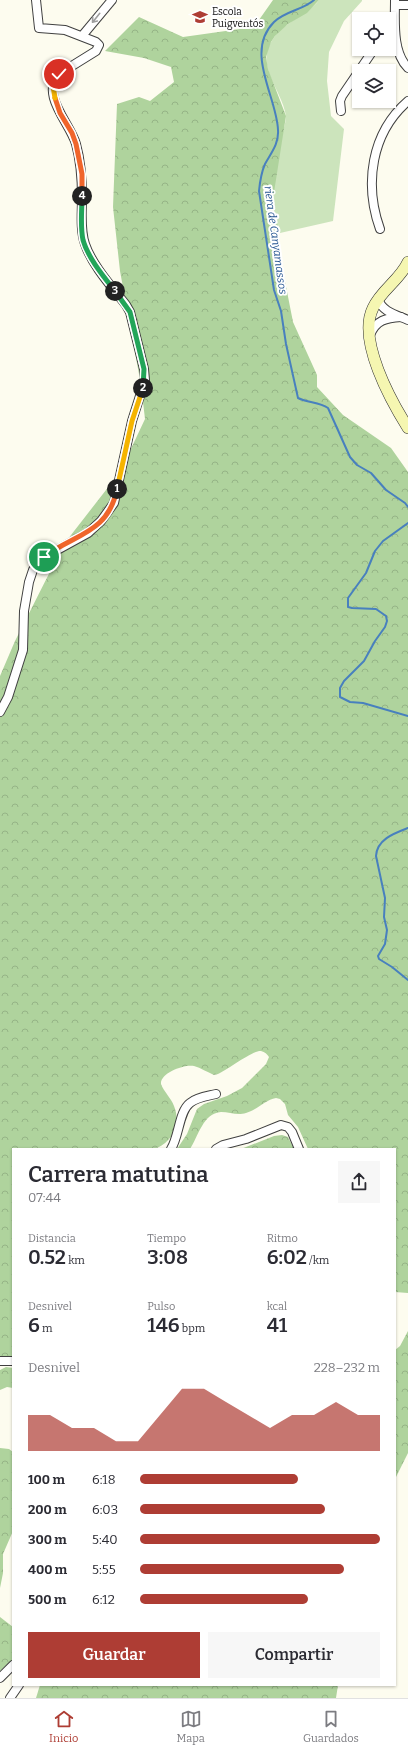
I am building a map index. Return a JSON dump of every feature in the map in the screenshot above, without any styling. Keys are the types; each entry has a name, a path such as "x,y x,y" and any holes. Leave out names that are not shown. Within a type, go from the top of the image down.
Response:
{"street":[{"path":"0,712 8,697 23,650 24,611 29,582 33,570 38,563 48,555 88,533 101,521 110,509 116,496 132,421 145,380 144,369 130,312 90,256 84,242 82,218 82,174 79,159 72,133 60,113 54,96 53,86 59,74 96,51 98,48 96,42 65,30 39,28 36,0"},
{"path":"82,36 112,0"},
{"path":"394,12 395,2 408,5"},
{"path":"396,47 401,60 408,68"},
{"path":"341,111 340,101 342,96 369,56"},
{"path":"380,229 372,203 372,167 375,153 383,130 392,117 408,100"},
{"path":"408,262 398,278 378,299 369,317 369,337 385,385 398,413 408,428"},
{"path":"378,299 383,308 404,319"},
{"path":"369,337 373,328 379,322 388,318 404,319"},
{"path":"172,1148 176,1140 183,1114 188,1104 196,1099 216,1094"},
{"path":"218,1148 283,1125 292,1132 299,1148"},
{"path":"0,1362 12,1361"},
{"path":"0,1678 12,1666"},
{"path":"10,1698 18,1686"}],"green space":[{"path":"273,0 319,0 307,13 288,24 275,36 271,42 266,57 268,69 286,116 272,205 278,225 281,261 293,322 317,375 317,387 343,415 391,448 408,472 408,1293 396,1292 396,1148 308,1148 298,1127 288,1115 285,1104 280,1099 276,1098 243,1114 221,1112 215,1113 205,1121 191,1148 178,1148 187,1134 197,1109 204,1104 227,1096 242,1088 266,1064 269,1057 266,1053 261,1051 246,1057 218,1074 214,1075 194,1066 184,1066 173,1070 164,1076 161,1084 173,1103 177,1119 171,1136 163,1145 157,1148 12,1148 12,1357 0,1359 0,676 15,641 64,544 120,472 145,419 141,385 120,271 113,207 117,104 139,97 150,101 174,82 171,67 144,58 105,51 139,17 183,37 254,27"},
{"path":"319,0 362,0 344,21 329,52 327,81 331,116 344,129 333,221 280,233 272,197 286,116 284,106 271,78 266,59 268,49 278,33 314,6"},
{"path":"282,1135 288,1137 294,1148 244,1148 274,1136"},
{"path":"408,1331 408,1453 396,1477 396,1349 400,1346"},
{"path":"6,1367 12,1368 12,1388 7,1387 0,1390 0,1370"},
{"path":"0,1448 9,1449 12,1451 12,1533 3,1554 3,1573 0,1588"},
{"path":"0,1617 12,1626 12,1661 0,1671"},
{"path":"40,1686 338,1686 336,1698 36,1698"}],"waterway":[{"name":"riera de Canyamassos","path":"314,0 305,6 278,18 266,34 262,47 264,75 276,117 278,130 276,144 265,164 260,180 259,191 274,290 281,311 286,344 298,398 328,408 350,457 357,465 371,473 386,490 405,503 408,507"},
{"name":"riera de Canyamassos","path":"408,523 383,541 375,551 366,573 348,598 348,607 376,609 386,616 387,621 385,627 364,661 344,681 340,688 340,697 350,702 363,703 408,716"},
{"name":"riera de Canyamassos","path":"408,828 383,841 377,850 376,856 385,898 384,917 387,930 385,944 378,956 379,959 408,980"}],"place":[{"name":"Escola Puigventós","path":"200,17"}],"route":[{"path":"44,557 88,533 101,521 114,503 132,421 145,380 144,369 130,312 90,256 84,242 82,234 82,174 76,144 71,130 60,113 53,91 55,79 59,74"}]}
